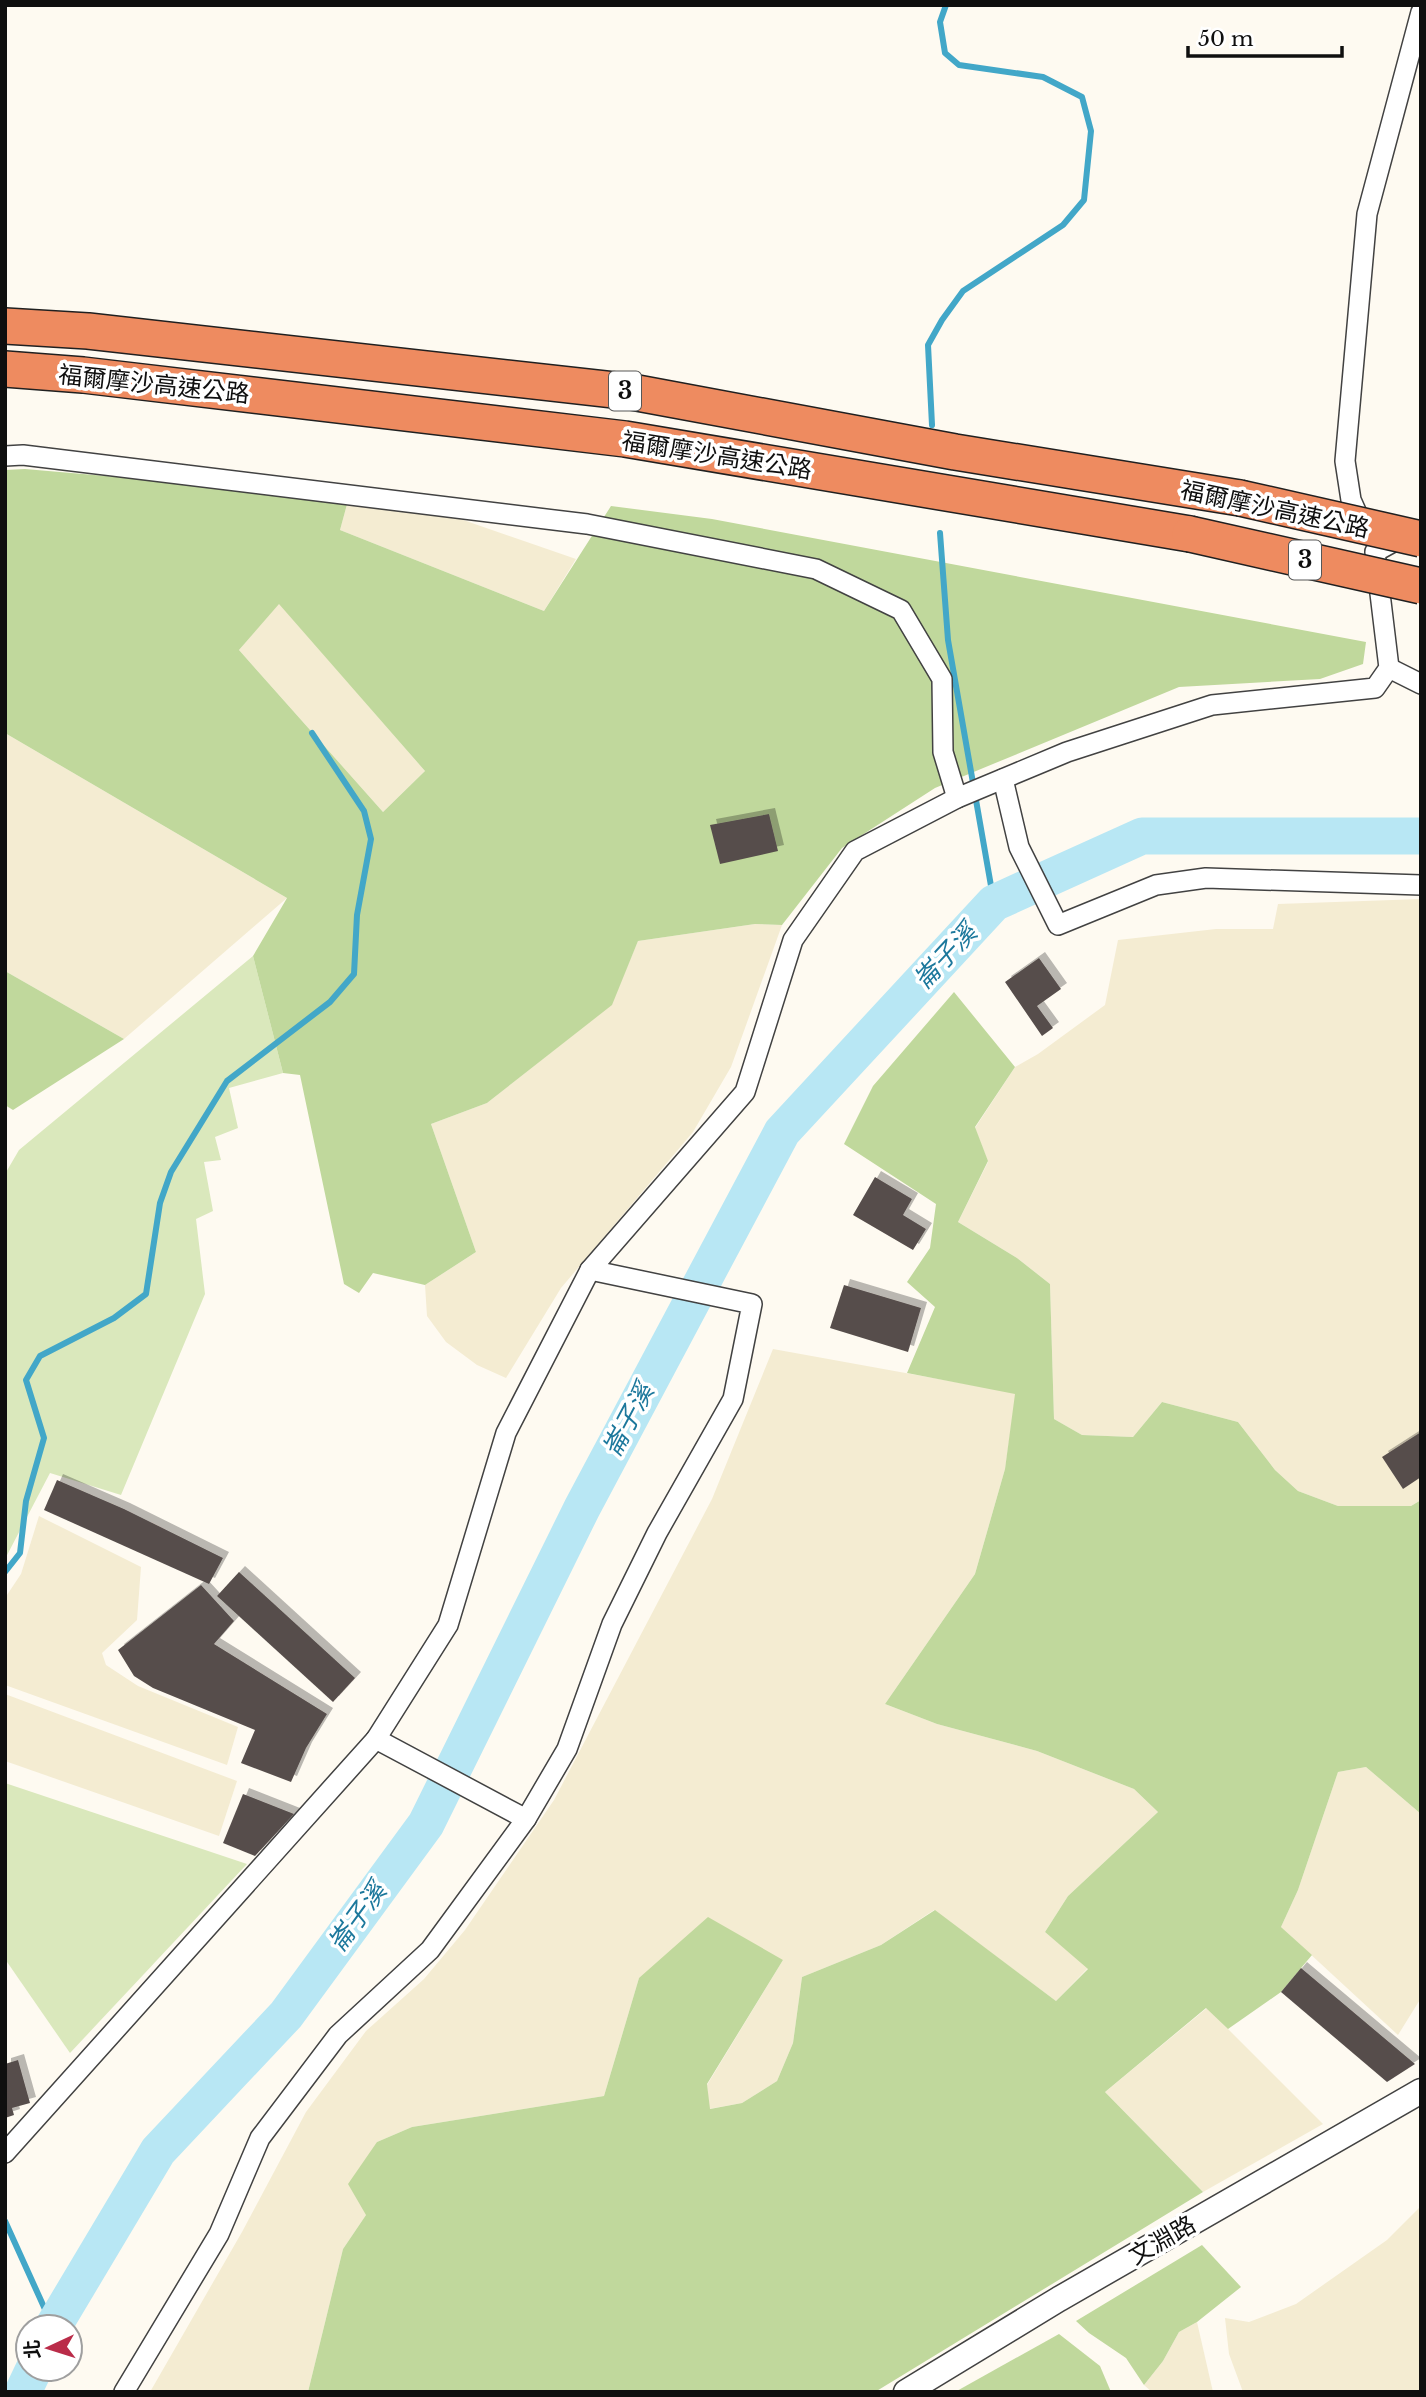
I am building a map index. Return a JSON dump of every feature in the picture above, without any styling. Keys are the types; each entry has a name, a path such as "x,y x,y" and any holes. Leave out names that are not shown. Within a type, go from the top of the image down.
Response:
{"highway":[{"name":"福爾摩沙高速公路","path":"15,326 101,333 632,392 955,452 1240,498 1421,539"},
{"name":"福爾摩沙高速公路","path":"16,372 625,439 1190,534 1421,586"}],"street":[{"path":"5,2152 376,1739 448,1625 506,1433 590,1270 746,1092 793,940 855,850 957,797 1067,752 1212,705 1375,688 1389,668 1375,552 1351,500 1345,461 1367,214 1421,12"},
{"path":"5,456 23,455 587,524 816,569 901,610 942,679 943,752 957,797"},
{"path":"1375,552 1421,527"},
{"path":"1389,668 1421,684"},
{"path":"1003,779 1019,847 1058,925 1156,884 1206,878 1421,885"},
{"path":"124,2392 219,2234 260,2138 338,2035 430,1950 526,1819 567,1749 618,1613 657,1533 733,1399 752,1304 590,1270"},
{"path":"376,1739 526,1819"},
{"name":"文淵路","path":"906,2392 1059,2299 1421,2091"}],"shaded area":[{"path":"349,497 423,506 576,559 544,611 340,530"},
{"path":"279,603 425,771 383,812 239,650"},
{"path":"5,733 287,898 124,1039 5,971"},
{"path":"1421,899 1421,1500 1411,1506 1338,1506 1298,1491 1275,1470 1238,1422 1162,1402 1133,1437 1082,1435 1054,1419 1050,1284 1017,1258 958,1222 988,1162 975,1128 1015,1067 1038,1054 1105,1005 1118,940 1216,929 1273,929 1278,904"},
{"path":"755,924 782,925 731,1067 693,1132 561,1288 506,1378 477,1365 446,1342 427,1316 425,1285 476,1252 431,1124 487,1103 611,1005 638,941"},
{"path":"773,1349 1016,1393 1005,1469 975,1574 885,1704 937,1724 1037,1751 1134,1789 1158,1812 1068,1896 1045,1932 1088,1968 1056,2001 934,1910 881,1945 802,1977 793,2043 777,2081 742,2103 709,2109 707,2085 783,1960 639,1978 604,2096 412,2127 377,2142 366,2215 343,2249 308,2392 150,2392 242,2232 306,2112 366,2031 424,1979 465,1930 554,1800 712,1499"},
{"path":"39,1516 141,1567 137,1620 102,1653 106,1665 138,1686 238,1727 227,1765 5,1685 5,1598 21,1574"},
{"path":"5,1694 237,1781 219,1836 5,1761"},
{"path":"1366,1767 1421,1814 1421,1998 1398,2035 1281,1927 1298,1890 1338,1772"},
{"path":"1207,2008 1323,2124 1203,2192 1105,2092"},
{"path":"1421,2206 1421,2392 1243,2392 1229,2354 1225,2318 1249,2322 1296,2304 1387,2240"},
{"path":"1197,2322 1213,2392 1152,2392 1144,2385 1163,2361 1179,2332"}],"green space":[{"path":"25,469 349,497 340,530 544,611 611,506 712,519 1366,642 1363,664 1320,679 1179,687 935,788 842,848 782,925 755,924 638,941 612,1005 487,1103 431,1124 476,1252 425,1285 373,1273 359,1293 344,1284 300,1075 283,1073 253,956 287,898 5,733 5,470","holes":["279,604 425,771 383,812 239,650"]},
{"path":"253,956 283,1073 229,1088 238,1128 215,1137 221,1160 204,1162 213,1211 196,1219 205,1294 121,1495 50,1473 5,1559 5,1174 19,1150"},
{"path":"5,971 124,1039 13,1110 5,1105"},
{"path":"954,992 1015,1067 975,1127 988,1161 958,1222 1017,1258 1050,1284 1054,1419 1082,1435 1133,1437 1162,1402 1238,1422 1275,1470 1298,1491 1338,1506 1411,1506 1421,1500 1421,1814 1366,1767 1338,1772 1298,1890 1281,1927 1312,1955 1281,1992 1228,2029 1206,2008 1105,2092 1203,2192 875,2392 308,2392 343,2249 366,2215 348,2184 377,2142 412,2127 604,2096 639,1978 708,1917 783,1960 707,2084 710,2109 742,2103 777,2081 793,2043 802,1977 881,1945 935,1910 1056,2001 1088,1969 1045,1932 1068,1896 1158,1812 1134,1789 1037,1751 937,1724 885,1704 975,1574 1005,1469 1015,1394 907,1373 935,1307 907,1282 930,1248 936,1204 844,1144 873,1086"},
{"path":"5,1783 247,1864 70,2053 5,1959"},
{"path":"1202,2245 1241,2287 1197,2322 1179,2332 1163,2361 1144,2385 1126,2358 1076,2321"},
{"path":"1059,2334 1100,2366 1111,2392 955,2392"}],"building":[{"path":"769,814 778,851 720,864 710,825"},
{"path":"1039,958 1061,989 1037,1006 1053,1028 1042,1036 1005,982"},
{"path":"875,1177 912,1199 903,1215 926,1229 913,1250 853,1215"},
{"path":"844,1285 921,1308 908,1352 830,1328"},
{"path":"1421,1432 1421,1477 1403,1489 1382,1457"},
{"path":"57,1480 124,1509 223,1558 209,1584 44,1510"},
{"path":"239,1572 355,1678 333,1702 217,1596"},
{"path":"201,1585 234,1621 214,1644 327,1714 306,1748 291,1782 241,1763 255,1730 153,1688 134,1676 118,1650"},
{"path":"243,1794 294,1814 255,1856 223,1843"},
{"path":"1301,1968 1415,2064 1387,2082 1281,1992"},
{"path":"18,2060 30,2103 12,2108 14,2115 5,2118 5,2064"}],"waterway":[{"path":"932,425 928,345 963,291 1063,225 1084,200 1091,131 1082,97 1043,77 959,65 945,53 940,22 946,5"},
{"path":"940,533 948,640 994,903"},
{"path":"5,1572 20,1553 26,1501 44,1438 26,1380 40,1356 114,1318 146,1294 160,1203 171,1172 227,1081 330,1002 354,974 357,915 371,839 364,811 312,733"},
{"name":"崙子溪","path":"61,2313 158,2151 286,2015 426,1824 582,1508 782,1132 994,903 1142,836 1421,836"},
{"path":"5,2221 47,2313"},
{"name":"崙子溪","path":"23,2392 27,2383"}]}
